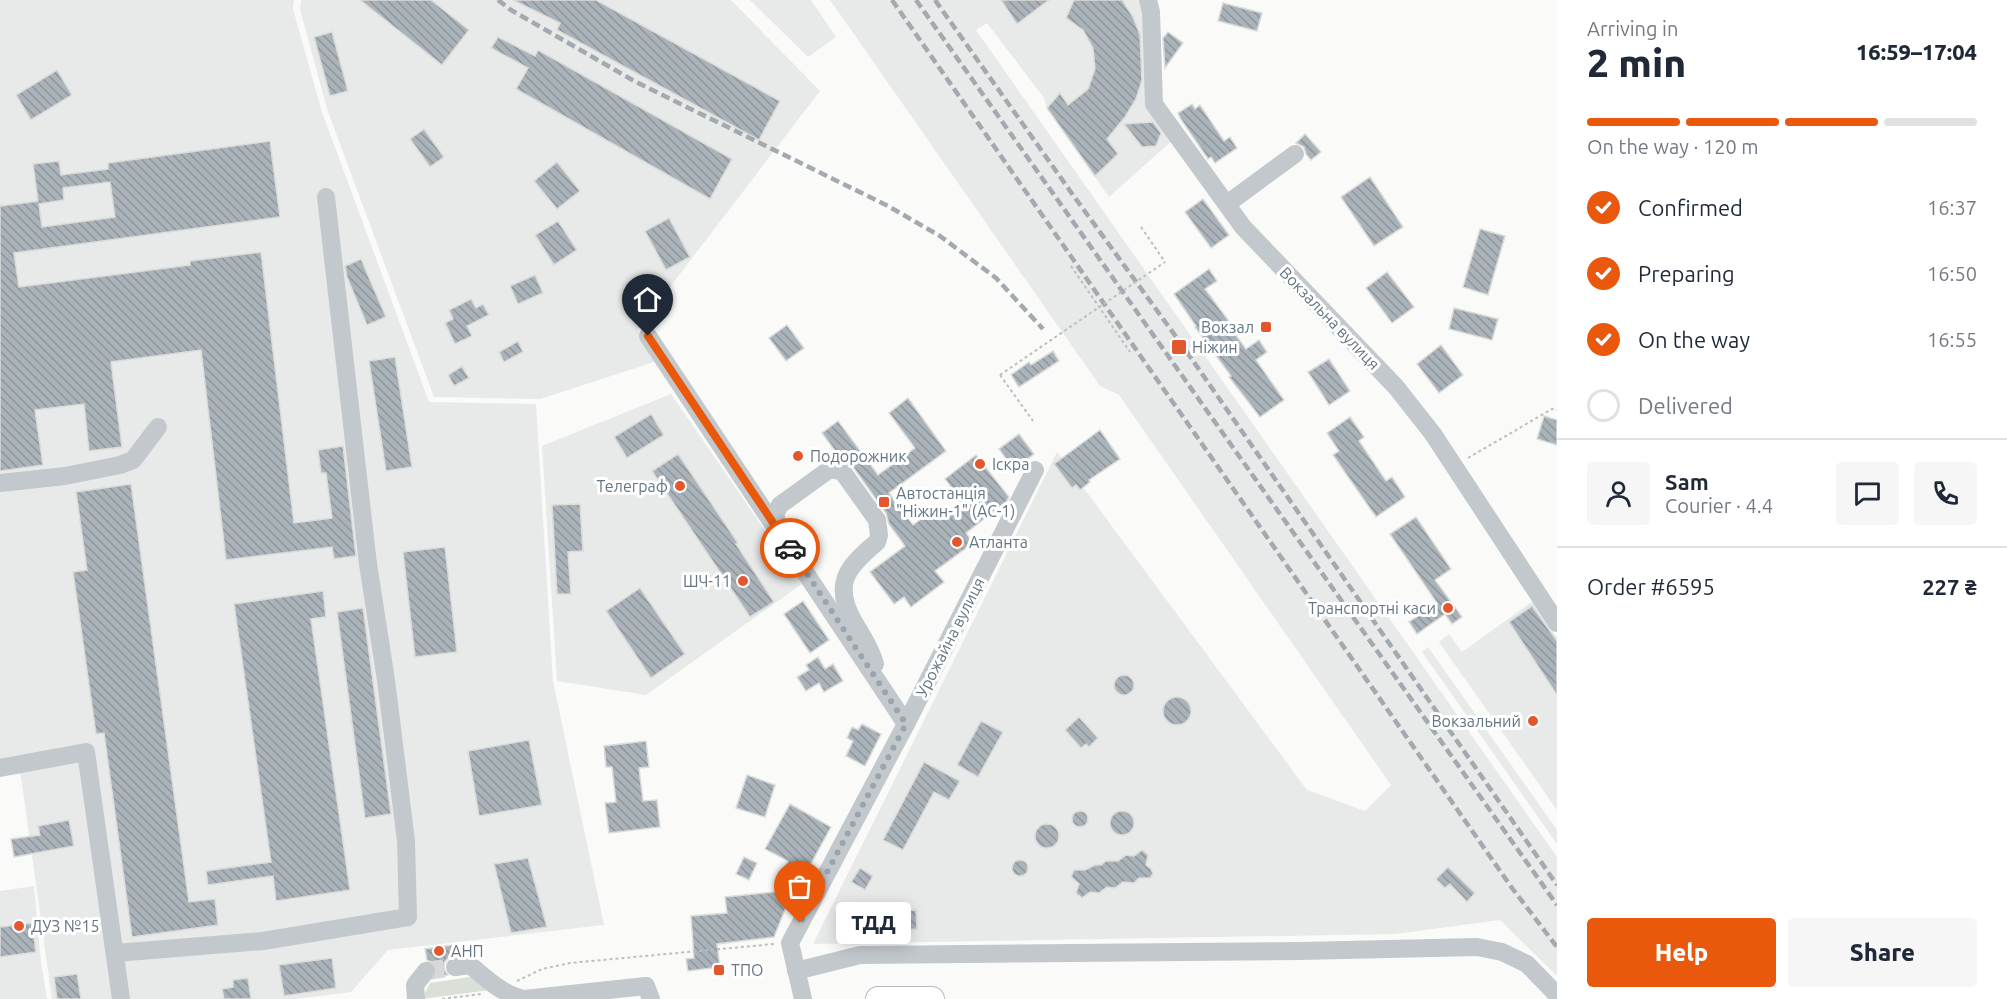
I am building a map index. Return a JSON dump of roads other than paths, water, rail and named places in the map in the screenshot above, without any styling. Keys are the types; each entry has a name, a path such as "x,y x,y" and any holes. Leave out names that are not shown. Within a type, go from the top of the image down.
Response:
{"main road":[{"path":"878,999 932,999"}],"street":[{"name":"Вокзальна вулиця","path":"1148,0 1151,12 1154,104 1243,227 1396,387 1433,434 1557,623"},
{"path":"1227,204 1295,154"},
{"path":"116,953 263,941 408,917 406,841 386,680 368,564 326,197"},
{"path":"648,336 906,724"},
{"path":"0,483 65,476 120,465 133,460 158,427"},
{"path":"781,535 775,514 780,505 825,472 833,468 842,471 877,520 878,538 847,571 844,595 847,610 872,652 878,681"},
{"name":"Урожайна вулиця","path":"796,971 790,943 906,724 1035,470"},
{"path":"0,768 86,752 121,999"},
{"path":"803,999 796,971 860,955 1477,947 1502,952 1527,964 1557,994"},
{"path":"455,967 470,965 501,989 524,999 646,986 651,999"},
{"path":"416,999 415,985 426,971"}],"tunnel":[{"path":"426,971 455,967"}],"railway":[{"path":"498,0 511,10 636,82 888,206 940,236 996,278 1043,329"},
{"path":"892,0 1512,888 1557,947"},
{"path":"916,0 1557,905"},
{"path":"935,0 1182,345 1557,885"}],"place":[{"name":"Вокзал","path":"1266,327"},
{"name":"Ніжин","path":"1179,347"},
{"name":"Подорожник","path":"798,456"},
{"name":"Іскра","path":"980,464"},
{"name":"Телеграф","path":"680,486"},
{"name":"Автостанція \"Ніжин-1\" (АС-1)","path":"884,502"},
{"name":"Атланта","path":"957,542"},
{"name":"ШЧ-11","path":"743,581"},
{"name":"Транспортні каси","path":"1448,608"},
{"name":"Вокзальний","path":"1533,721"},
{"name":"ТДД","path":"800,923"},
{"name":"ДУЗ №15","path":"19,926"},
{"name":"АНП","path":"439,951"},
{"name":"ТПО","path":"719,970"}]}
